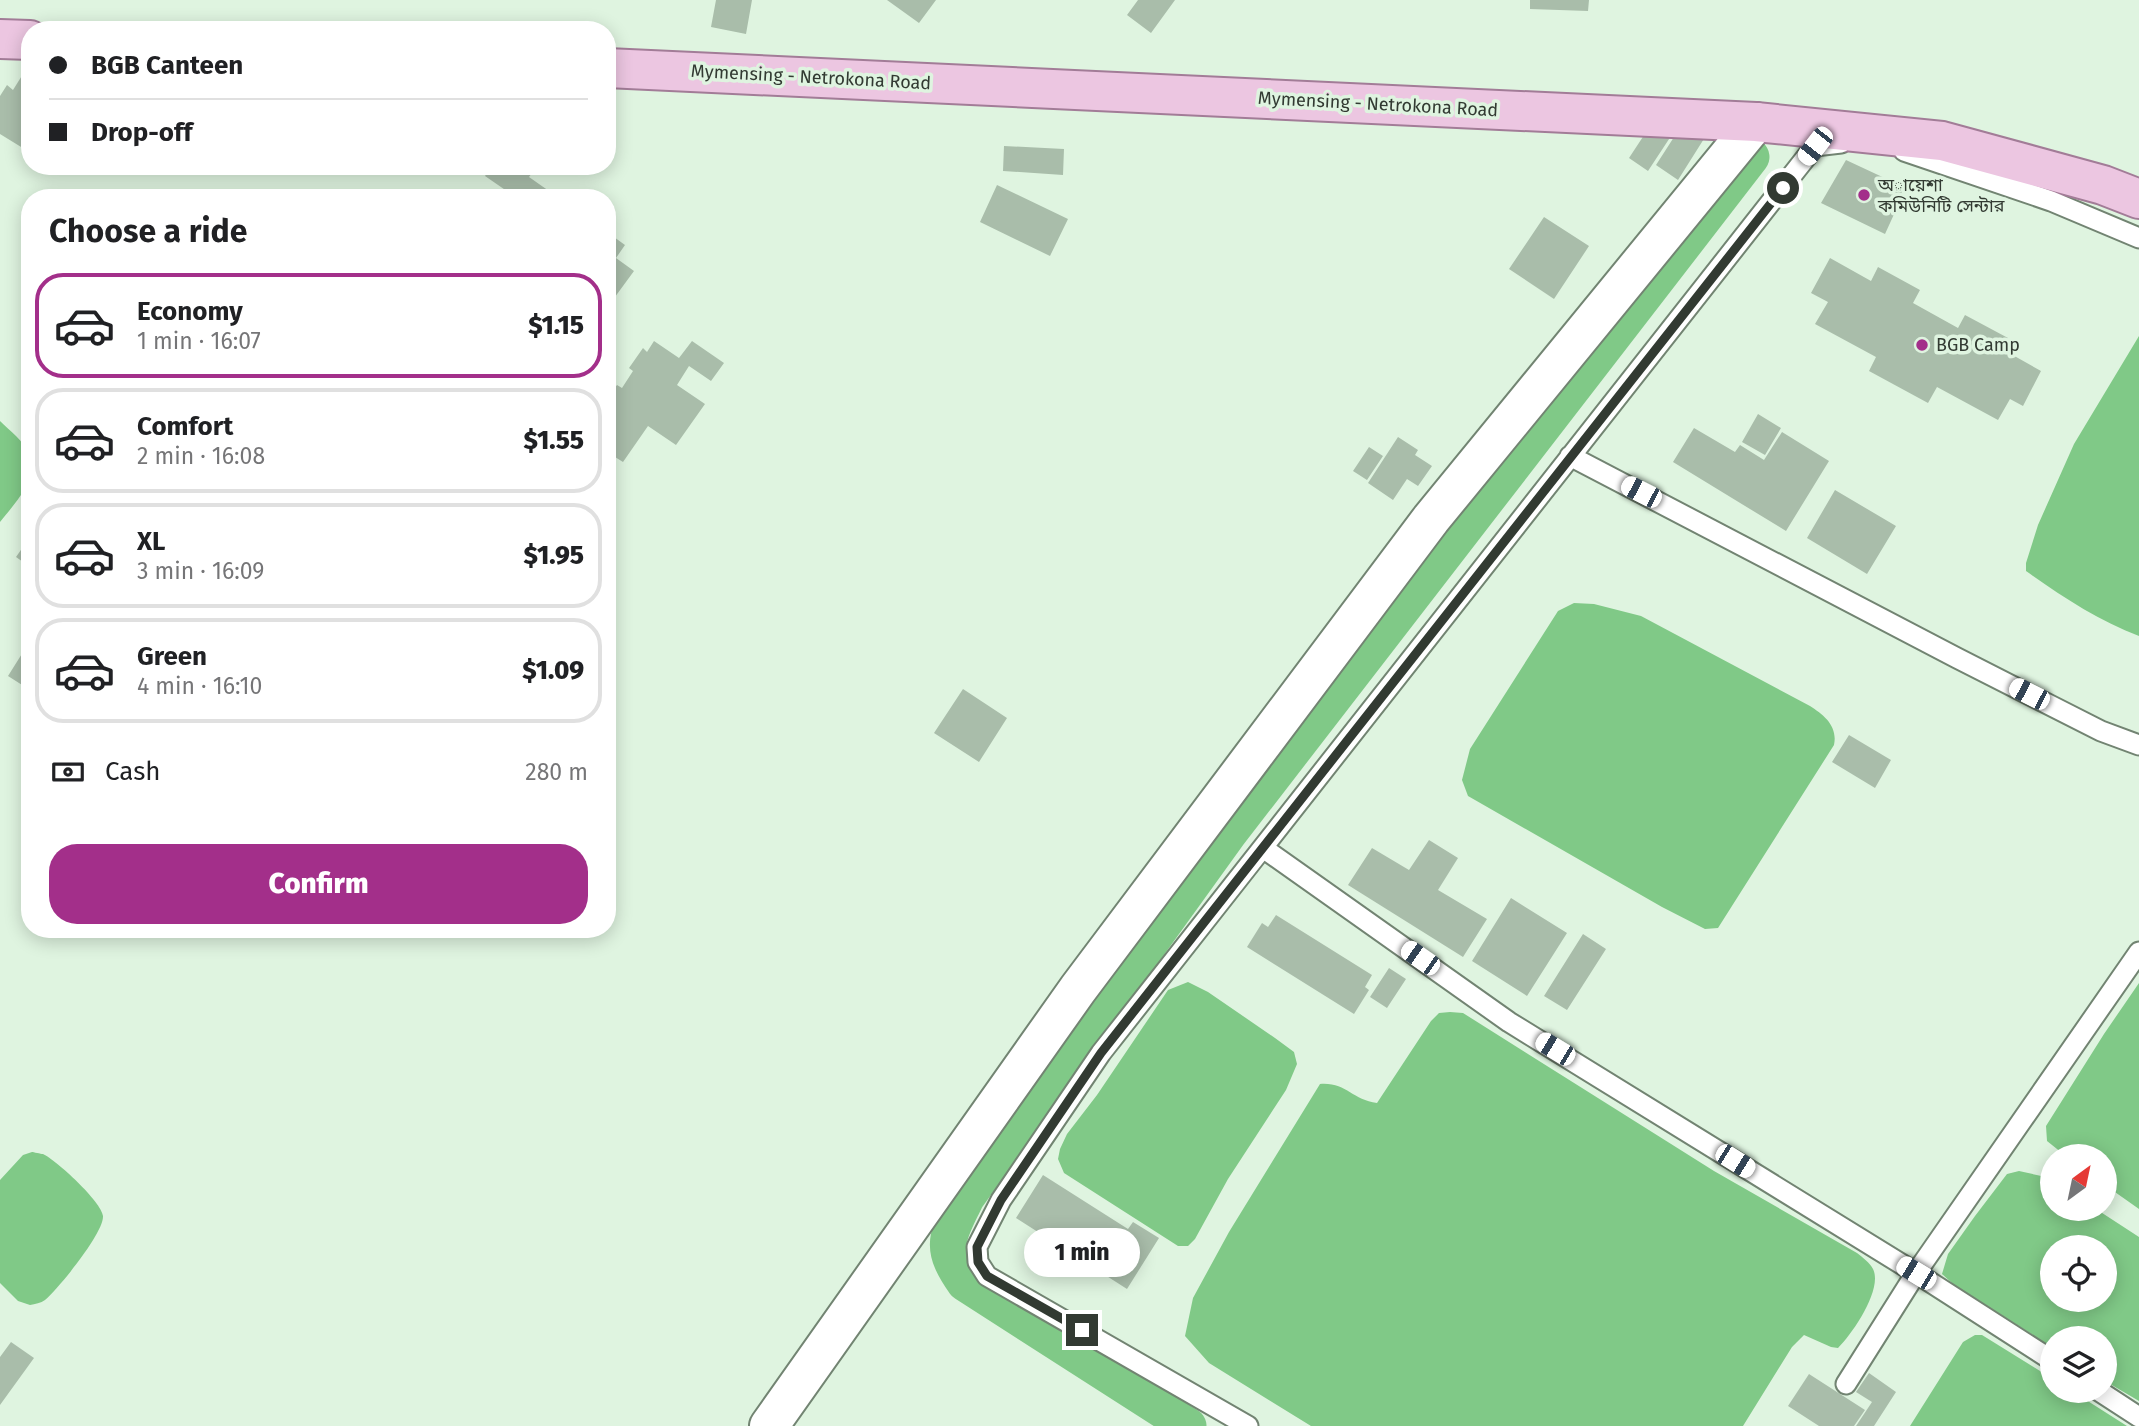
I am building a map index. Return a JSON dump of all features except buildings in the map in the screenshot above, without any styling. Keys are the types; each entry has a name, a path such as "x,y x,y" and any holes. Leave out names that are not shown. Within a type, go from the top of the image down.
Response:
{"main road":[{"path":"0,39 21,40"},
{"name":"Mymensing - Netrokona Road","path":"616,68 1756,122 1942,141 2103,185 2139,199"}],"street":[{"path":"769,1426 1078,989 1423,530 1756,122"}],"lane":[{"path":"1248,1426 987,1276 978,1262 977,1247 1001,1200 1101,1053 1815,146 1871,140 2051,201 2139,238"},
{"path":"1570,456 1957,658 2101,731 2139,745"},
{"path":"1263,848 1509,1022 2040,1353"},
{"path":"1846,1384 1916,1273 2139,952"},
{"path":"2117,1403 2139,1417"}],"shaded area":[{"path":"2139,336 2139,636 2109,623 2067,599 2026,571 2026,563 2038,525 2074,444"},
{"path":"0,421 21,442 21,495 0,522"},
{"path":"1574,603 1594,604 1641,616 1810,706 1825,717 1832,727 1834,745 1718,928 1705,929 1662,907 1468,796 1462,780 1470,749 1558,611"},
{"path":"1188,982 1208,992 1294,1052 1297,1064 1286,1090 1228,1179 1195,1239 1188,1246 1178,1246 1064,1173 1058,1159 1067,1134 1097,1095 1168,990"},
{"path":"2139,983 2139,1209 2118,1194 2118,1144 2051,1144 2047,1141 2046,1126"},
{"path":"1439,1013 1463,1013 1714,1171 1863,1258 1873,1269 1874,1288 1865,1310 1844,1341 1838,1348 1831,1347 1804,1335 1792,1347 1743,1426 1311,1426 1209,1363 1185,1336 1193,1298 1229,1232 1320,1084 1343,1088 1377,1103 1431,1021"},
{"path":"32,1152 43,1154 67,1173 95,1201 103,1216 96,1235 70,1273 45,1300 30,1305 18,1301 0,1283 0,1180 23,1155"},
{"path":"2019,1171 2040,1176 2040,1222 2116,1222 2139,1237 2139,1401 2117,1388 2117,1326 2040,1326 2040,1340 1953,1284 1942,1274 1948,1254 2007,1174"},
{"path":"1975,1335 1982,1335 2040,1371 2040,1403 2091,1403 2127,1426 1910,1426 1963,1342"}],"waterway":[{"path":"1188,1426 965,1283 951,1259 949,1249 954,1222 966,1198 1229,833 1751,157"}],"place":[{"name":"অায়েশা কমিউনিটি সেন্টার","path":"1864,195"},
{"name":"BGB Camp","path":"1922,345"}],"route":[{"path":"1082,1330 987,1276 978,1262 977,1247 1001,1200 1101,1053 1783,188"}]}
